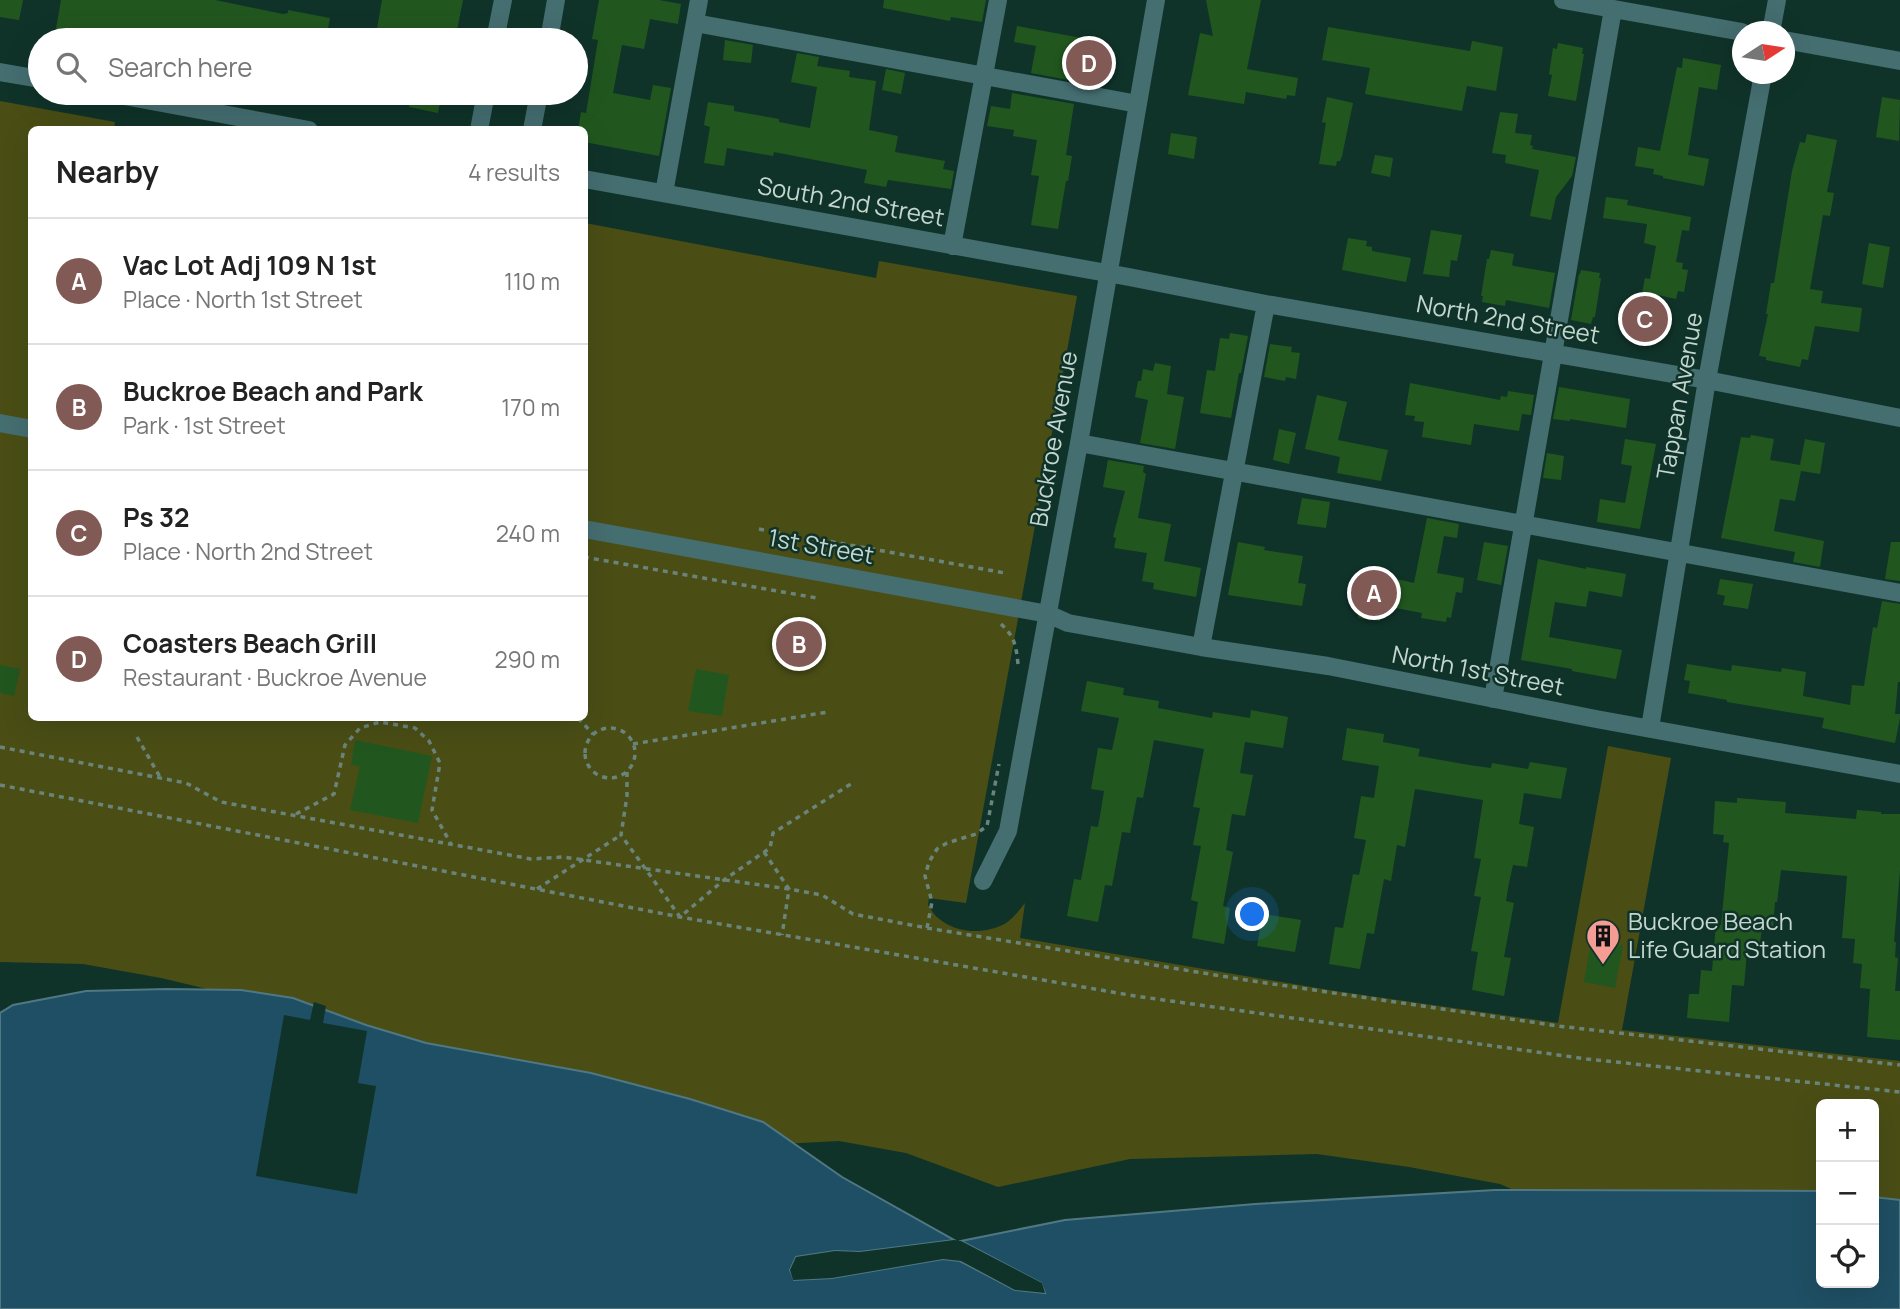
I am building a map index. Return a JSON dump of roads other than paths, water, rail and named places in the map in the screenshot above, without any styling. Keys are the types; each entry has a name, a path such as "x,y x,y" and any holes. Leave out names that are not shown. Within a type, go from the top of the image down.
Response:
{"street":[{"path":"497,28 503,0"},
{"path":"551,28 556,0"},
{"path":"664,193 699,0"},
{"path":"953,246 998,0"},
{"name":"Buckroe Avenue","path":"983,881 1008,831 1156,0"},
{"path":"1563,0 1732,30"},
{"path":"1773,21 1777,0"},
{"path":"1493,699 1613,9"},
{"path":"695,23 1138,104"},
{"path":"1795,42 1900,61"},
{"path":"0,72 28,77"},
{"name":"Tappan Avenue","path":"1650,728 1707,380 1761,84"},
{"path":"173,105 287,126"},
{"path":"480,126 484,105"},
{"path":"534,126 537,105"},
{"name":"South 2nd Street","path":"588,180 1108,273"},
{"name":"North 2nd Street","path":"1108,273 1266,304 1707,380 1900,418"},
{"path":"1201,647 1266,304"},
{"path":"0,423 28,428"},
{"path":"1079,443 1900,593"},
{"name":"1st Street","path":"588,530 1048,614"},
{"name":"North 1st Street","path":"1048,614 1069,623 1328,666 1900,774"}],"water":[{"path":"241,990 293,998 366,1025 426,1043 591,1073 690,1099 763,1122 842,1177 954,1240 796,1257 790,1270 794,1280 832,1278 943,1259 960,1261 1015,1290 1045,1293 1041,1283 961,1241 1065,1220 1255,1204 1495,1190 1816,1191 1816,1288 1879,1288 1879,1198 1900,1200 1900,1309 0,1309 0,1013 13,1005 86,991"}],"place":[{"name":"Coasters Beach Grill","path":"1089,63"},
{"name":"Ps 32","path":"1645,319"},
{"name":"Vac Lot Adj 109 N 1st","path":"1374,593"},
{"name":"Buckroe Beach and Park","path":"799,644"},
{"name":"Buckroe Beach Life Guard Station","path":"1603,966"}]}
